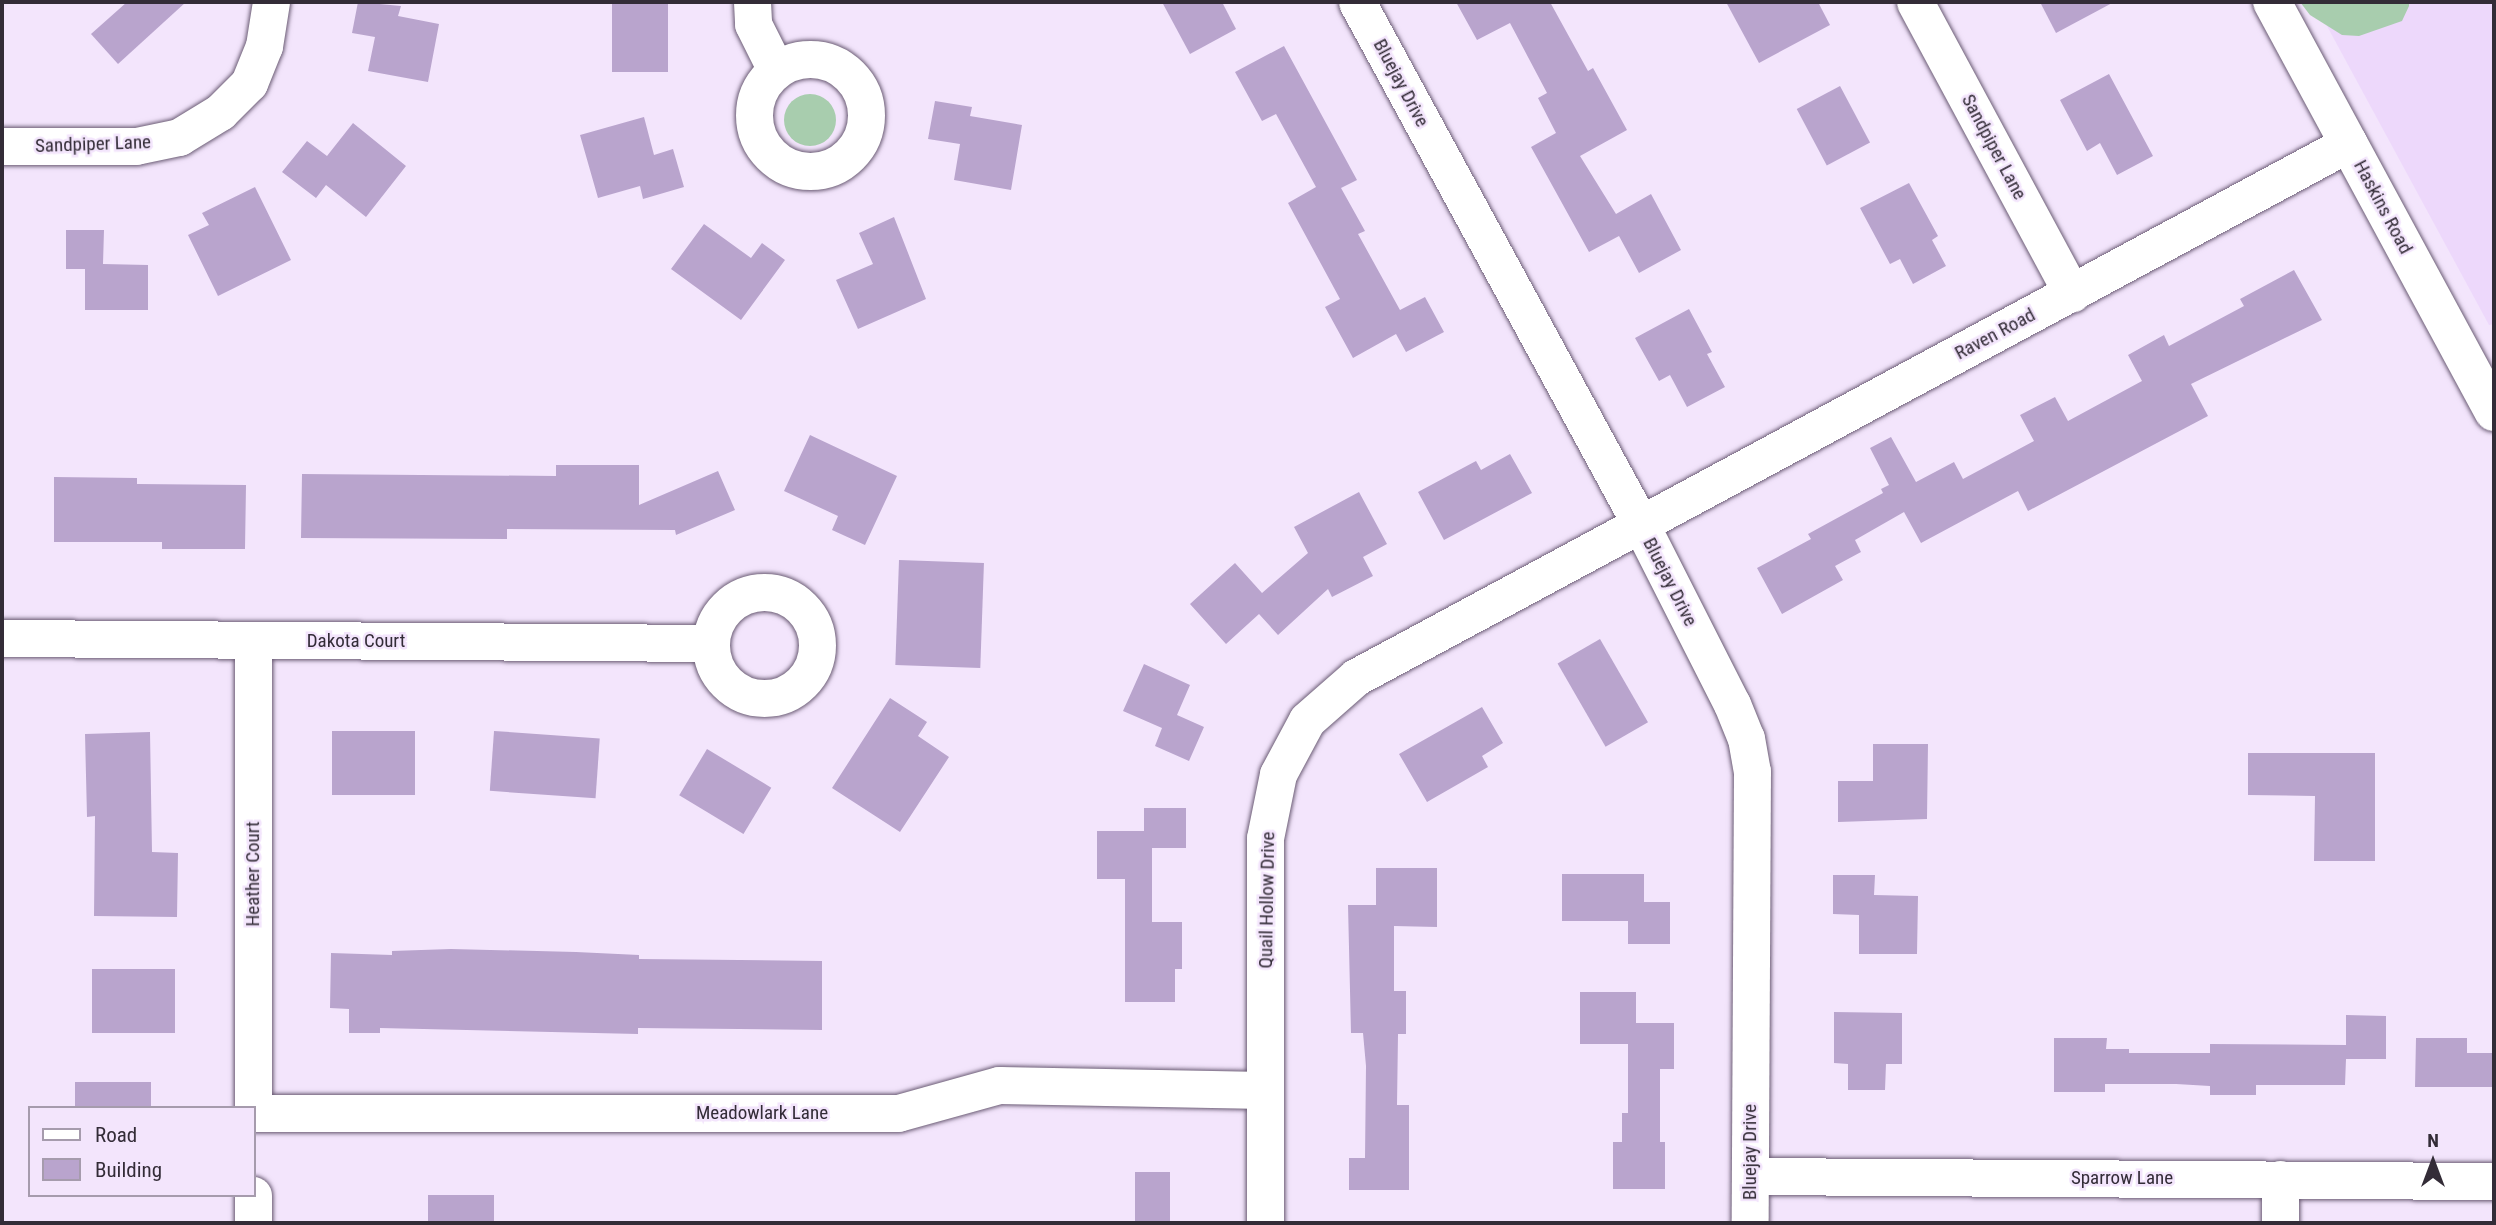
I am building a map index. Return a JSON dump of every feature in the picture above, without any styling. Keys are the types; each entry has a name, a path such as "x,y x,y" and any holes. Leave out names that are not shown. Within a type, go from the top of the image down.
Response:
{"main road":[{"name":"Haskins Road","path":"2272,2 2494,412"}],"street":[{"name":"Sandpiper Lane","path":"2,146 136,146 179,137 220,112 249,83 264,46 271,2"},
{"path":"752,2 753,24 776,70"},
{"name":"Bluejay Drive","path":"1357,2 1641,525 1732,704 1746,738 1752,771 1750,1223"},
{"name":"Sandpiper Lane","path":"1915,2 2072,293"},
{"name":"Raven Road","path":"1641,525 2349,143"},
{"name":"Quail Hollow Drive","path":"1265,1223 1265,838 1278,774 1307,720 1356,677 1641,525"},
{"name":"Dakota Court","path":"2,639 711,643"},
{"name":"Heather Court","path":"253,640 253,1106"},
{"name":"Meadowlark Lane","path":"256,1113 898,1113 999,1085 1265,1090"},
{"name":"Sparrow Lane","path":"1750,1175 2494,1181"},
{"path":"2280,1179 2280,1223"},
{"path":"253,1197 253,1223"}],"shaded area":[{"path":"2314,2 2494,2 2494,324 2489,325"}],"green space":[{"path":"2300,2 2409,2 2409,6 2402,21 2359,36 2342,35 2310,15"},
{"path":"810,94 820,96 828,102 834,110 834,130 828,138 820,144 810,146 800,144 792,138 786,130 784,120 786,110 792,102 800,96"}],"building":[{"path":"127,2 186,2 118,64 91,34"},
{"path":"358,2 401,6 398,16 439,24 428,82 368,71 375,37 352,33"},
{"path":"612,2 668,2 668,72 612,72"},
{"path":"1162,2 1222,2 1236,29 1190,54"},
{"path":"1456,2 1550,2 1588,71 1593,68 1627,130 1580,156 1616,214 1651,194 1681,250 1639,273 1619,236 1589,252 1531,147 1556,133 1538,98 1547,93 1510,23 1477,40"},
{"path":"1726,2 1818,2 1830,25 1759,63"},
{"path":"2040,2 2114,2 2056,33"},
{"path":"1284,46 1357,180 1341,188 1365,231 1358,234 1400,310 1425,297 1444,332 1406,352 1396,334 1353,358 1325,307 1340,299 1288,203 1316,187 1276,114 1262,121 1235,72"},
{"path":"2109,74 2153,156 2117,175 2100,143 2087,151 2060,100"},
{"path":"1840,86 1870,143 1827,166 1797,109"},
{"path":"935,101 972,107 970,116 1022,125 1011,190 954,180 960,144 928,139"},
{"path":"644,117 654,155 673,149 684,187 643,199 640,186 598,198 580,135"},
{"path":"353,123 406,166 366,217 326,185 316,198 282,172 307,141 327,156"},
{"path":"1909,183 1938,236 1932,240 1946,266 1913,284 1900,259 1890,264 1860,208"},
{"path":"255,187 291,260 218,296 188,235 209,225 202,213"},
{"path":"894,217 926,299 858,329 836,280 873,264 859,233"},
{"path":"704,224 751,258 762,243 785,260 741,320 671,269"},
{"path":"66,230 104,230 103,264 148,265 148,310 85,310 85,269 66,269"},
{"path":"2294,270 2322,320 2191,384 2208,416 2028,511 2018,491 1921,543 1904,512 1855,540 1861,552 1835,566 1843,580 1782,614 1757,568 1811,539 1808,534 1883,493 1881,489 1889,485 1870,448 1891,437 1916,482 1954,462 1963,479 2034,441 2020,415 2055,397 2068,421 2142,381 2128,355 2164,335 2169,346 2244,306 2240,299"},
{"path":"1689,309 1712,352 1707,354 1725,387 1687,407 1670,375 1659,381 1635,338"},
{"path":"810,435 897,476 865,545 832,530 838,516 784,491"},
{"path":"1510,454 1532,493 1444,540 1418,492 1476,461 1481,470"},
{"path":"556,465 639,465 639,505 718,471 735,510 676,535 675,530 507,529 507,539 301,538 302,474 556,476"},
{"path":"54,477 137,478 137,484 246,485 245,549 162,549 162,542 54,542"},
{"path":"1359,492 1387,544 1363,557 1373,576 1332,597 1328,589 1278,635 1259,614 1226,644 1190,604 1235,563 1262,593 1308,553 1294,527"},
{"path":"899,560 984,563 980,668 895,665"},
{"path":"1600,639 1648,722 1606,747 1558,664"},
{"path":"1144,664 1190,685 1177,715 1204,727 1189,761 1155,746 1162,728 1123,711"},
{"path":"890,698 927,722 918,736 949,757 900,832 832,788"},
{"path":"1482,707 1503,743 1482,756 1488,767 1427,802 1399,754"},
{"path":"332,731 415,731 415,795 332,795"},
{"path":"494,731 600,738 596,798 490,791"},
{"path":"150,732 152,852 178,853 177,917 94,916 95,816 87,817 85,734"},
{"path":"1873,744 1928,744 1927,819 1838,822 1838,781 1873,781"},
{"path":"707,749 771,788 743,834 679,795"},
{"path":"2248,753 2375,753 2375,861 2314,861 2315,796 2248,795"},
{"path":"1144,808 1186,808 1186,848 1152,848 1152,922 1182,922 1182,969 1175,969 1175,1002 1125,1002 1125,879 1097,879 1097,831 1144,831"},
{"path":"1376,868 1437,868 1437,927 1394,926 1394,991 1406,991 1406,1034 1398,1034 1397,1105 1409,1105 1409,1190 1349,1190 1349,1158 1365,1158 1366,1066 1363,1033 1351,1033 1348,905 1376,905"},
{"path":"1562,874 1644,874 1644,902 1670,902 1670,944 1628,944 1628,921 1562,921"},
{"path":"1833,875 1875,875 1874,895 1918,896 1917,954 1859,954 1859,915 1833,914"},
{"path":"451,949 639,955 639,959 822,961 822,1030 638,1028 638,1034 380,1028 380,1033 349,1033 349,1009 330,1008 331,953 392,955 392,951"},
{"path":"92,969 175,969 175,1033 92,1033"},
{"path":"1580,992 1636,992 1636,1023 1674,1023 1674,1069 1660,1069 1660,1142 1665,1142 1665,1189 1613,1189 1613,1142 1622,1142 1622,1113 1628,1113 1628,1044 1580,1044"},
{"path":"1834,1012 1902,1013 1902,1064 1886,1064 1885,1090 1848,1090 1848,1064 1834,1063"},
{"path":"2346,1015 2386,1016 2386,1059 2346,1059 2345,1085 2256,1085 2256,1095 2210,1095 2210,1086 2176,1084 2105,1084 2105,1092 2054,1092 2054,1038 2107,1038 2106,1049 2129,1049 2129,1053 2210,1053 2210,1044 2346,1045"},
{"path":"2416,1038 2467,1038 2467,1053 2494,1053 2494,1087 2415,1087"},
{"path":"75,1082 151,1082 151,1106 75,1106"},
{"path":"1135,1172 1170,1172 1170,1223 1135,1223"},
{"path":"428,1195 494,1195 494,1223 428,1223"}]}
